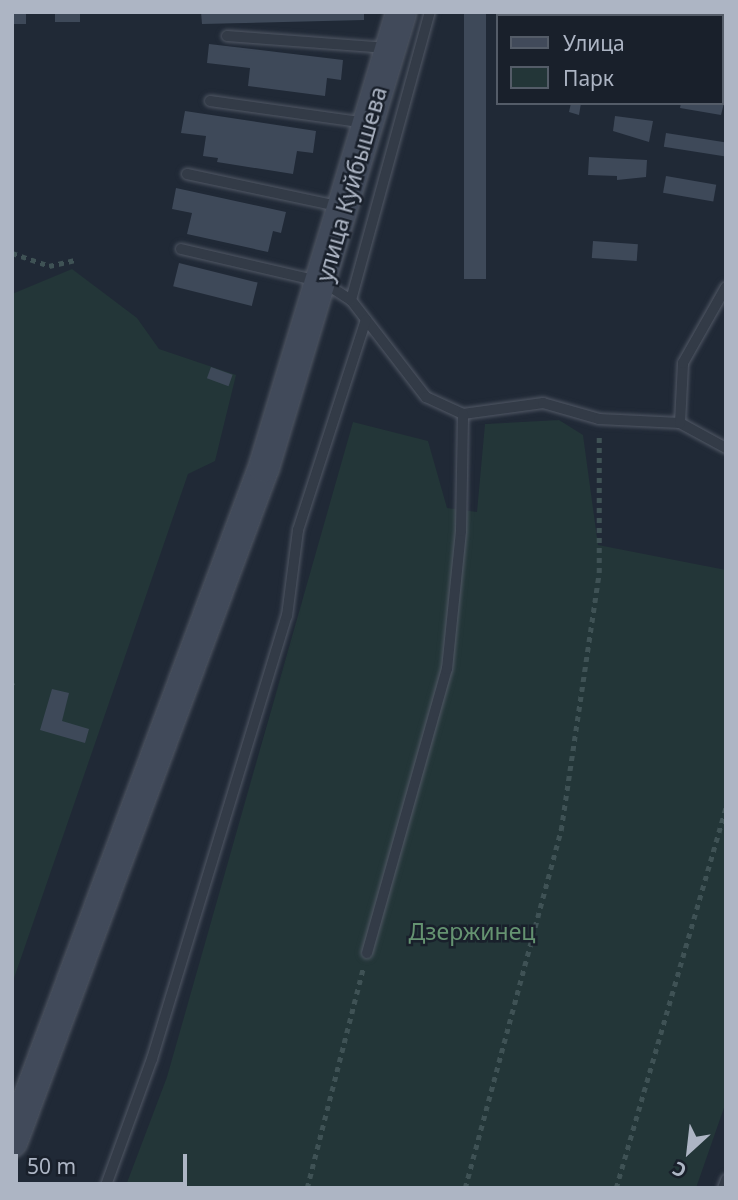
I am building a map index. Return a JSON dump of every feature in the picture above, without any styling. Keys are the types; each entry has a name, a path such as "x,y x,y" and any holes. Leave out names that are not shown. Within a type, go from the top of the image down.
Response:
{"main road":[{"name":"улица Куйбышева","path":"12,1142 264,467 323,282 401,12"}],"lane":[{"path":"351,300 430,12"},
{"path":"227,36 390,48"},
{"path":"210,101 369,123"},
{"path":"187,174 344,208"},
{"path":"181,249 323,282 351,300 426,397 463,414 543,403 599,419 680,423 726,448"},
{"path":"680,423 683,363 726,287"},
{"path":"105,1188 152,1059 287,616 298,530 366,320"},
{"path":"367,953 447,669 461,531 463,414"},
{"path":"723,1188 726,1180"}],"path":[{"path":"12,253 49,266 76,260"},
{"path":"465,1188 561,830 599,573 599,419"},
{"path":"616,1188 726,806"},
{"path":"307,1188 367,953"}],"green space":[{"path":"72,269 137,318 159,349 236,375 215,461 188,474 12,984 12,294"},
{"name":"Дзержинец","path":"559,420 583,435 598,545 726,570 726,1102 696,1188 125,1188 167,1077 353,422 428,441 447,508 477,512 485,424"}],"building":[{"path":"12,12 26,12 26,24 12,24"},
{"path":"55,12 80,12 80,22 55,22"},
{"path":"201,12 364,12 364,20 202,24"},
{"path":"464,12 486,12 486,279 464,279"},
{"path":"552,12 617,14 557,14"},
{"path":"702,12 726,12 726,18 724,14"},
{"path":"209,44 343,60 341,80 327,78 325,96 248,86 250,68 207,63"},
{"path":"571,105 581,105 579,115 569,112"},
{"path":"681,105 724,105 721,115 680,108"},
{"path":"185,111 316,131 313,153 297,151 293,174 217,162 218,158 203,156 206,136 181,133"},
{"path":"615,116 653,121 649,142 613,131"},
{"path":"666,133 726,143 724,156 664,147"},
{"path":"589,157 647,160 646,177 617,180 617,176 588,175"},
{"path":"666,176 716,185 713,202 663,193"},
{"path":"176,188 286,212 281,233 273,231 268,252 187,234 192,213 172,209"},
{"path":"593,241 638,244 637,261 592,258"},
{"path":"179,263 258,283 252,306 173,286"},
{"path":"211,367 233,375 229,386 207,378"},
{"path":"52,689 69,693 62,721 89,729 85,743 40,730"}]}
